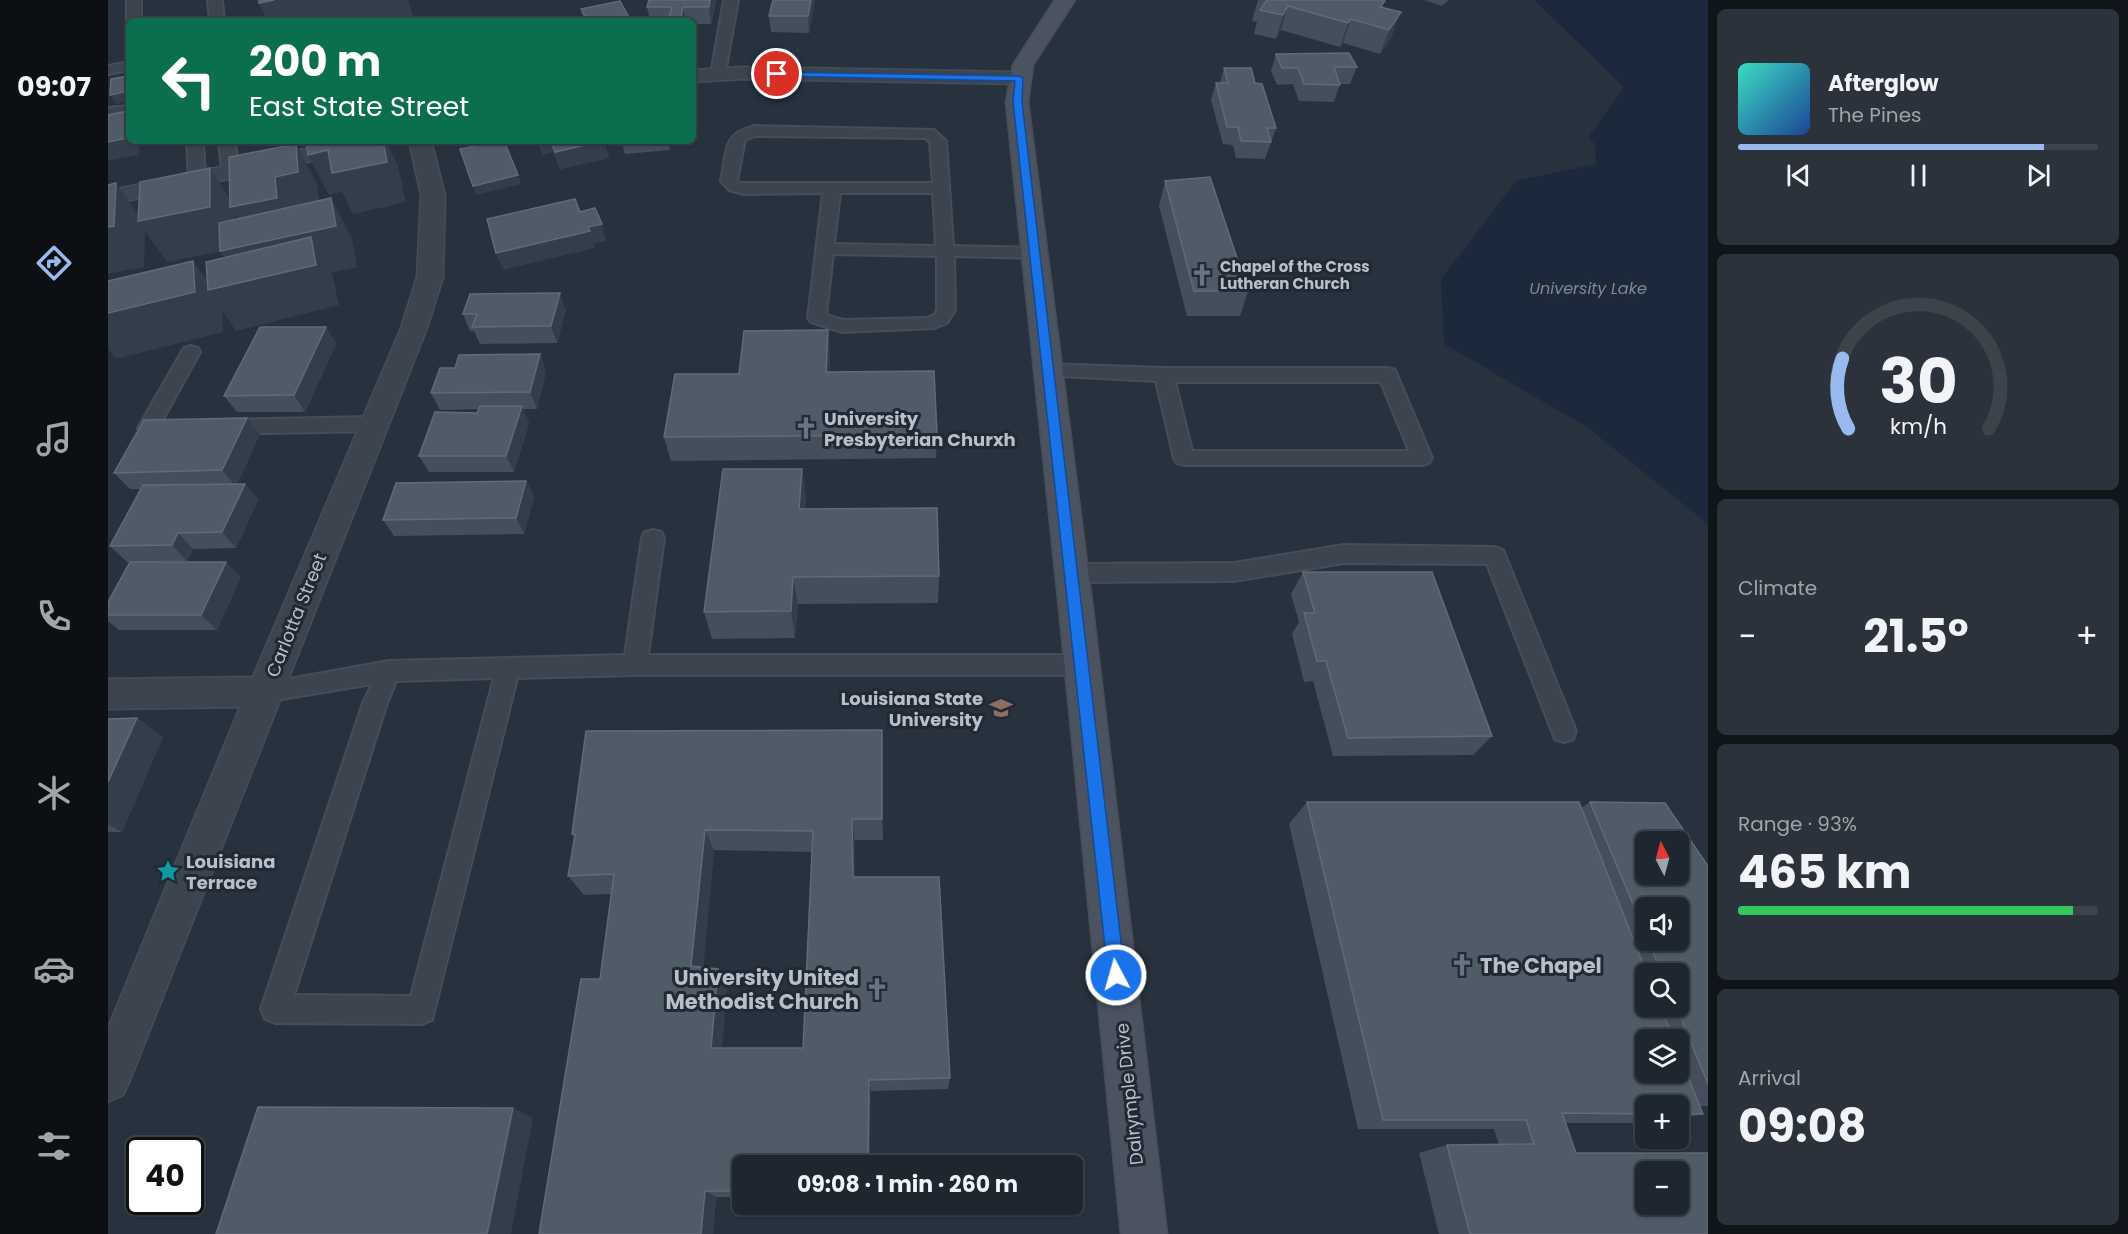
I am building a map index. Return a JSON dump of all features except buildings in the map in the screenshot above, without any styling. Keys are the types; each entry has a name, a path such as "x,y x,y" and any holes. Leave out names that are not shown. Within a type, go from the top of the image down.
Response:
{"street":[{"name":"Dalrymple Drive","path":"1065,0 1023,65 1019,78 1017,102 1082,665 1144,1234"},
{"path":"696,76 718,74 1019,78"},
{"path":"108,198 358,144"},
{"name":"Carlotta Street","path":"108,1080 414,328 430,277 433,195 421,144"},
{"path":"108,694 264,692"}],"lane":[{"path":"134,0 134,18"},
{"path":"215,0 216,18"},
{"path":"718,74 731,0"},
{"path":"108,70 126,67"},
{"path":"108,112 126,110"},
{"path":"832,189 817,318 842,326 928,324 941,319 946,310 945,251 941,188 938,141 929,133 755,131 745,133 738,138 729,181 735,187 941,188"},
{"path":"195,144 197,178"},
{"path":"227,144 230,171"},
{"path":"825,249 1034,253"},
{"path":"184,427 148,428 191,352"},
{"path":"1048,370 1164,375 1388,375 1422,458 1184,458 1164,375"},
{"path":"208,427 374,424"},
{"path":"635,665 653,538"},
{"path":"1071,573 1234,572 1344,554 1495,556 1564,731"},
{"path":"264,692 389,671 635,665 1082,665"},
{"path":"389,671 375,703 275,1009 422,1010 508,669"}],"water":[{"name":"University Lake","path":"1534,0 1708,0 1708,524 1587,427 1444,344 1441,279 1516,181 1596,164 1595,145 1589,136 1624,87"}],"place":[{"name":"Chapel of the Cross Lutheran Church","path":"1202,275"},
{"name":"University Presbyterian Churxh","path":"806,428"},
{"name":"Louisiana State University","path":"1001,708"},
{"name":"Louisiana Terrace","path":"168,871"},
{"name":"The Chapel","path":"1462,965"},
{"name":"University United Methodist Church","path":"877,989"}],"route":[{"path":"777,74 1019,78 1017,102 1116,975"}]}
